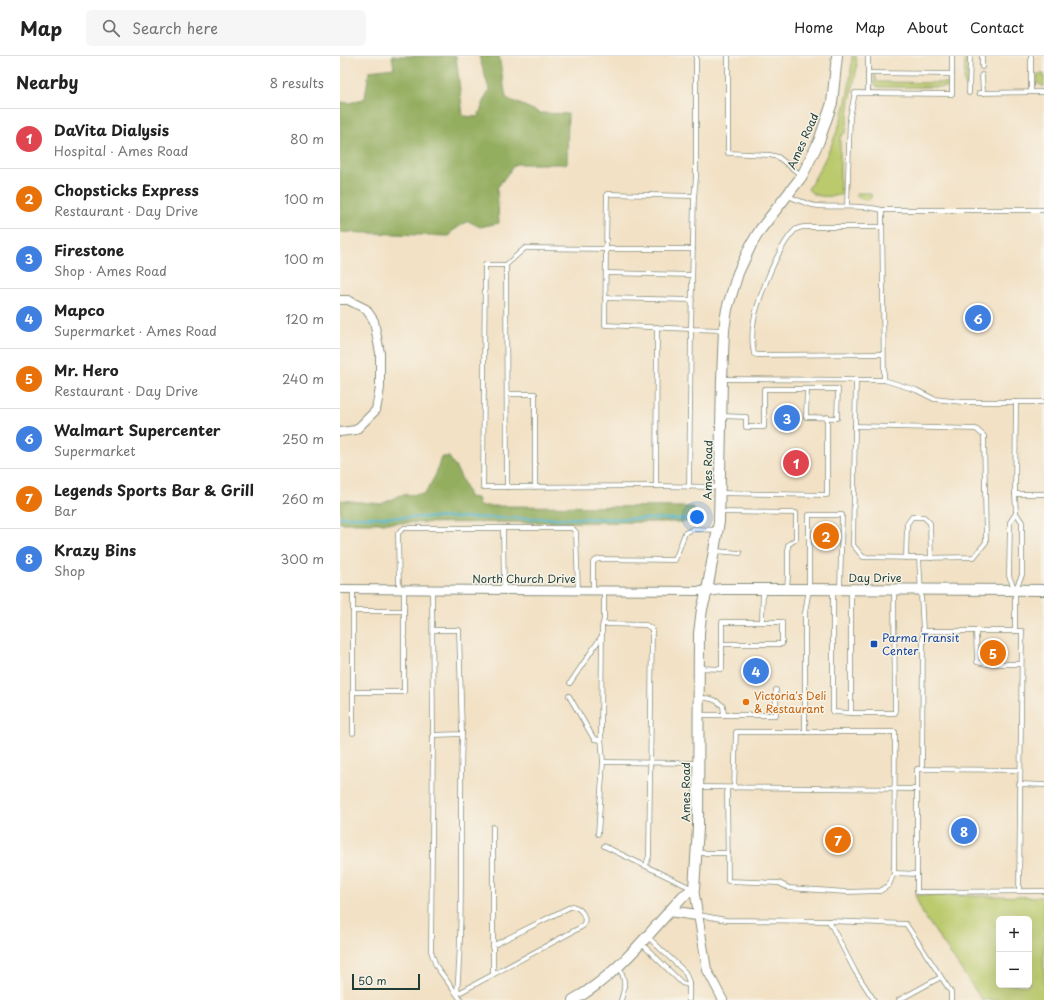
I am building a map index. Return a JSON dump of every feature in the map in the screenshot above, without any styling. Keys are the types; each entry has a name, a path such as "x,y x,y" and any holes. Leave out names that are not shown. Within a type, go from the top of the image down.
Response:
{"street":[{"name":"Ames Road","path":"723,1000 707,970 694,889 698,828 698,668 700,625 702,605 707,591 718,530 724,330 727,309 738,273 760,230 802,176 818,140 832,103 837,56"},
{"path":"340,300 348,300 366,309 374,321 380,353 380,388 376,410 356,430 340,432"},
{"name":"North Church Drive","path":"340,588 432,590 707,591"},
{"name":"Day Drive","path":"707,591 722,589 1044,590"},
{"path":"573,1000 586,993 618,965 683,896 694,889"},
{"path":"669,911 697,915"}],"lane":[{"path":"689,487 692,274 694,197 696,178 696,56"},
{"path":"728,56 728,153 770,155 778,158 802,176"},
{"path":"868,56 868,93"},
{"path":"847,206 850,117 855,93 952,94 952,56"},
{"path":"969,94 970,56"},
{"path":"982,56 982,66"},
{"path":"1031,56 1031,92"},
{"path":"868,73 952,74"},
{"path":"982,75 981,93 1044,92"},
{"path":"694,197 607,194 605,325 724,330"},
{"path":"786,195 804,203 817,206 862,206 882,210 1044,210"},
{"path":"882,210 884,380"},
{"path":"882,227 804,227 798,228 794,231 784,246 769,275 760,298 753,327 753,348 754,354 757,355 884,354"},
{"path":"693,248 526,248 506,266 485,265 483,487 656,486 827,495 827,418"},
{"path":"506,266 507,487"},
{"path":"606,273 692,274"},
{"path":"606,298 692,300"},
{"path":"656,486 657,328"},
{"path":"722,379 884,380 916,390 934,399 962,402 1044,402"},
{"path":"855,426 976,429 984,436 986,542 974,557 863,557 853,545 855,426 856,380"},
{"path":"721,416 746,417 746,427 764,427 764,389 807,389 838,389 837,418 806,417 807,389"},
{"path":"507,394 535,394 535,487"},
{"path":"1015,590 1022,575 1022,522 1016,513 1015,494 1016,402"},
{"path":"1015,494 1044,494"},
{"path":"719,512 796,513 796,538 788,545 787,589"},
{"path":"1015,631 1015,590 1010,576 1010,522 1016,513"},
{"path":"805,732 805,613 809,589 809,515 842,515 837,589 833,712 895,713 894,590"},
{"path":"906,558 907,524 912,518 924,518 930,523 931,558"},
{"path":"352,692 404,692 404,611 401,589 398,533 404,528 572,528 576,532 578,590"},
{"path":"503,528 504,590"},
{"path":"593,590 593,562 598,559 675,560 684,533 693,529 718,530"},
{"path":"714,551 740,553"},
{"path":"919,558 923,631 922,769"},
{"path":"352,589 353,733"},
{"path":"762,622 763,589"},
{"path":"432,590 433,736 431,951 436,966 461,1000"},
{"path":"598,834 603,762 601,740 604,590"},
{"path":"851,590 851,713"},
{"path":"352,611 404,611"},
{"path":"698,668 722,669 722,644 722,622 782,622 782,644 722,644"},
{"path":"603,624 646,625 652,629 649,856 646,865"},
{"path":"432,630 459,630 462,734 460,780 460,961 457,994"},
{"path":"923,631 1022,631 1019,891"},
{"path":"976,631 977,662 986,664 1021,664"},
{"path":"570,683 602,637"},
{"path":"698,716 776,715 776,690"},
{"path":"569,696 594,739 601,740"},
{"path":"698,698 714,699 720,702 724,706 724,715"},
{"path":"727,788 728,881 779,883 790,888 846,892 880,891 889,885 894,873 894,732 736,732 734,788"},
{"path":"433,736 462,734"},
{"path":"603,762 698,763"},
{"path":"1020,770 917,769 917,892 1044,891"},
{"path":"1020,784 1044,785"},
{"path":"698,787 917,789"},
{"path":"493,826 493,973"},
{"path":"604,846 694,889"},
{"path":"696,853 728,853"},
{"path":"894,873 917,874"},
{"path":"457,994 493,973 583,926 585,918 582,911 572,906 494,945"},
{"path":"697,915 726,920 829,921 906,924 951,992 951,1000"},
{"path":"829,921 855,970 874,1000"},
{"path":"644,939 682,983 689,985"},
{"path":"644,939 685,972 688,977 689,1000"},
{"path":"618,965 625,978 621,1000"},
{"path":"899,1000 941,977"}],"green space":[{"path":"392,56 456,56 463,116 478,117 489,89 479,56 499,56 506,98 540,113 568,114 567,164 515,164 497,188 499,223 480,227 468,221 451,232 449,236 340,232 340,102 350,103 365,98 369,71 394,68"},
{"path":"852,56 856,56 857,67 850,100 846,132 840,137 840,190 846,186 847,187 843,194 834,196 819,196 808,189 826,158 839,126 848,92"},
{"path":"965,56 969,56 967,87 964,82"},
{"path":"1038,74 1044,74 1044,87 1037,83"},
{"path":"875,75 877,82 950,83 951,86 878,87 874,84"},
{"path":"870,193 872,195 870,199 865,200 857,197 856,194"},
{"path":"441,457 449,457 460,476 469,497 477,498 479,506 693,507 696,520 689,522 340,523 340,500 381,504 401,495 425,494 436,474"},
{"path":"915,895 1044,897 1044,1000 982,1000 923,914"}],"waterway":[{"path":"340,517 694,519"}],"place":[{"name":"Walmart Supercenter","path":"978,318"},
{"name":"Firestone","path":"787,418"},
{"name":"DaVita Dialysis","path":"796,463"},
{"name":"Chopsticks Express","path":"826,536"},
{"name":"Parma Transit Center","path":"874,644"},
{"name":"Mr. Hero","path":"993,653"},
{"name":"Mapco","path":"756,671"},
{"name":"Victoria's Deli & Restaurant","path":"746,702"},
{"name":"Krazy Bins","path":"964,831"},
{"name":"Legends Sports Bar & Grill","path":"838,840"}]}
